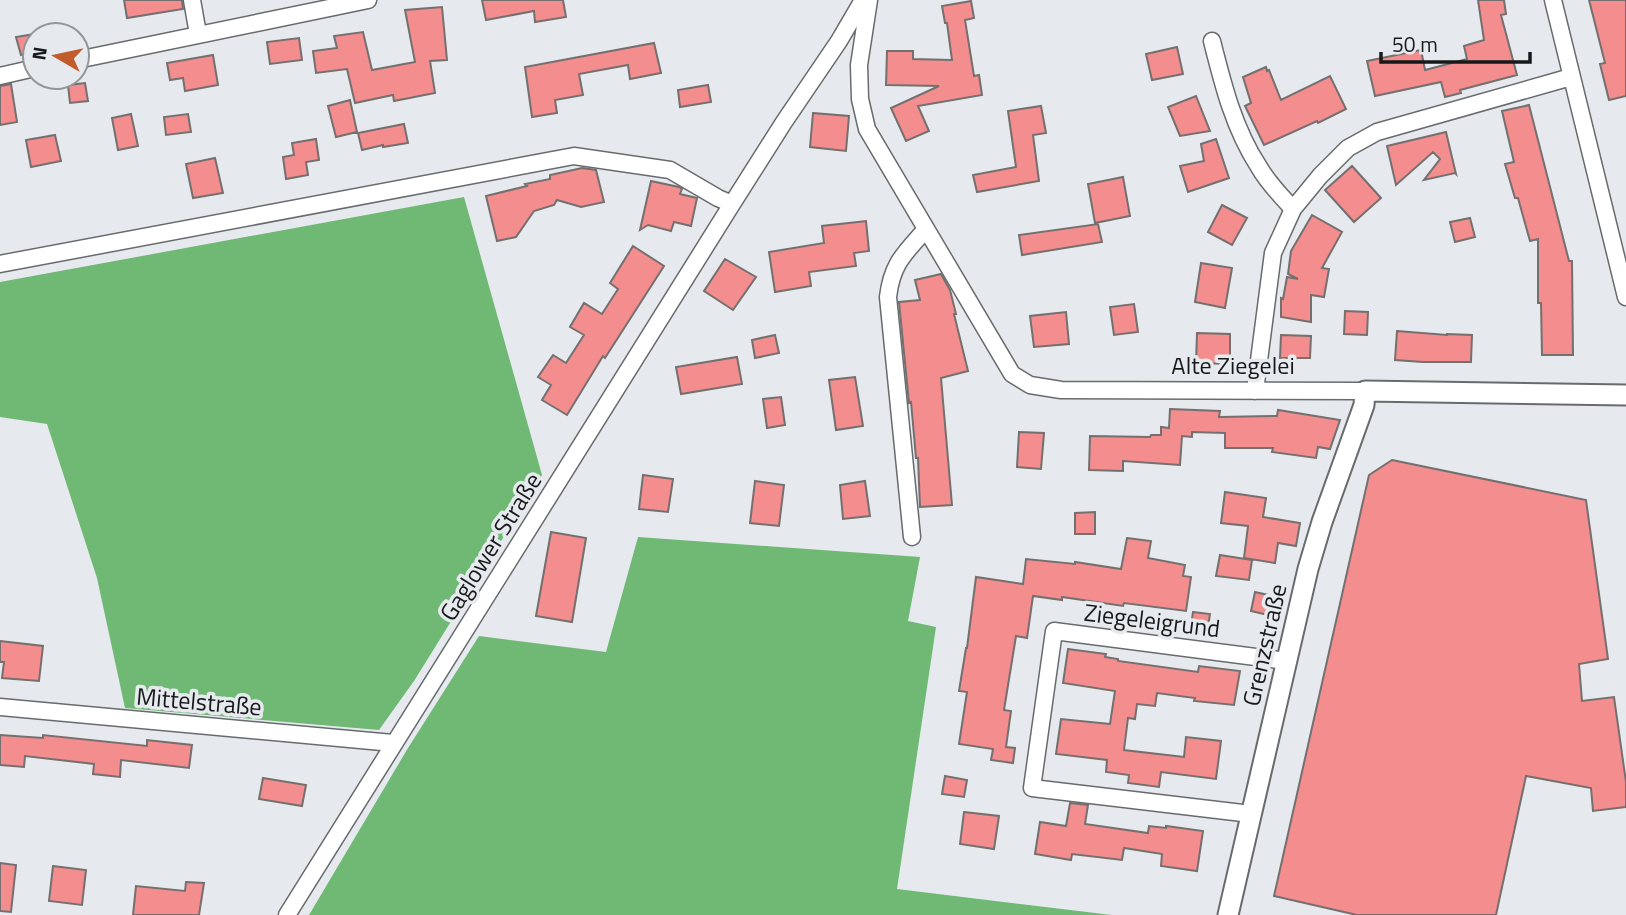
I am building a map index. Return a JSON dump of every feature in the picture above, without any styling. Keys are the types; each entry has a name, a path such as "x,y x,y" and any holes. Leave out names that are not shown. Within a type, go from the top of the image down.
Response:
{"street":[{"path":"192,0 198,34"},
{"path":"91,57 368,0"},
{"name":"Gaglower Straße","path":"287,915 732,204 863,0"},
{"name":"Alte Ziegelei","path":"869,0 859,65 860,99 867,129 1012,373 1030,385 1061,390 1626,395"},
{"path":"1553,0 1626,297"},
{"path":"839,41 850,48 859,65"},
{"path":"1212,41 1223,88 1239,130 1258,167 1293,209"},
{"path":"0,76 21,71"},
{"path":"1255,390 1273,253 1293,209 1348,148 1377,132 1571,77"},
{"path":"0,264 574,156 670,170 732,204"},
{"path":"912,537 888,297 890,278 901,258 926,229"},
{"name":"Grenzstraße","path":"1228,915 1308,569 1364,405 1365,391"},
{"name":"Ziegeleigrund","path":"1251,814 1032,788 1054,631 1287,661"},
{"name":"Mittelstraße","path":"0,707 394,743"}],"green space":[{"path":"464,197 542,475 414,681 379,730 125,708 97,578 47,424 0,417 0,282"},
{"path":"638,537 920,557 908,621 936,627 897,889 1112,915 309,915 408,748 479,636 606,652"}],"building":[{"path":"124,0 182,0 183,9 127,18"},
{"path":"482,0 563,0 566,17 535,22 534,11 486,20"},
{"path":"1478,0 1504,0 1506,14 1501,15 1517,75 1460,90 1461,93 1445,97 1441,82 1375,96 1367,61 1421,50 1425,70 1467,59 1464,46 1484,40"},
{"path":"1589,0 1626,0 1626,96 1609,100 1600,64 1605,63"},
{"path":"971,1 974,18 965,20 974,76 979,75 982,95 918,106 929,131 906,141 891,108 939,86 886,85 887,51 913,51 913,59 952,60 942,6"},
{"path":"442,7 447,60 430,61 435,93 394,101 393,95 355,103 347,69 316,73 313,51 337,48 334,36 363,32 372,70 415,62 405,10"},
{"path":"21,36 21,55 16,37"},
{"path":"299,38 302,60 270,64 267,42"},
{"path":"654,43 661,73 630,79 628,65 579,74 583,95 555,100 557,113 532,117 525,67"},
{"path":"1177,47 1183,74 1152,80 1146,54"},
{"path":"213,55 218,85 185,91 183,78 170,80 167,63"},
{"path":"1266,67 1281,100 1330,76 1346,109 1264,145 1245,106 1251,103 1243,77"},
{"path":"11,84 17,122 0,125 0,86"},
{"path":"708,85 711,102 680,107 678,90"},
{"path":"69,91 86,91 88,101 70,103"},
{"path":"1196,96 1210,131 1180,136 1168,107"},
{"path":"350,100 357,132 336,137 328,106"},
{"path":"1529,105 1569,261 1572,261 1573,355 1542,355 1541,303 1538,303 1538,239 1530,241 1505,164 1514,162 1502,111"},
{"path":"1041,106 1046,133 1033,135 1039,181 977,192 973,175 1016,167 1008,111"},
{"path":"813,113 849,116 846,151 810,147"},
{"path":"131,114 138,146 118,150 112,118"},
{"path":"188,114 191,132 166,135 164,117"},
{"path":"404,124 408,143 362,150 358,133"},
{"path":"1446,132 1456,174 1424,180 1440,159 1433,152 1396,185 1387,146"},
{"path":"55,135 61,161 31,167 26,140"},
{"path":"316,139 319,160 306,162 308,175 286,179 283,157 294,155 292,143"},
{"path":"1216,139 1229,178 1188,192 1180,166 1204,161 1201,144"},
{"path":"215,158 223,193 193,198 186,164"},
{"path":"1352,166 1381,198 1354,222 1325,190"},
{"path":"582,168 596,170 604,202 581,207 557,200 554,205 534,211 516,237 497,241 486,196 550,179 550,175"},
{"path":"1123,177 1130,216 1095,223 1088,184"},
{"path":"651,181 679,187 682,189 680,194 697,198 691,226 674,222 671,231 648,225 640,230"},
{"path":"1222,205 1247,218 1232,245 1208,232"},
{"path":"1312,215 1342,232 1322,268 1329,269 1324,297 1311,295 1311,322 1281,317 1281,298 1283,299 1287,277 1298,279 1288,274 1291,251"},
{"path":"1470,218 1475,237 1455,242 1450,222"},
{"path":"866,221 869,251 854,253 856,266 809,272 811,286 775,292 769,252 824,243 822,226"},
{"path":"1098,224 1102,242 1022,255 1019,235"},
{"path":"633,246 664,266 567,415 542,400 551,385 538,377 553,355 566,363 584,335 570,327 584,303 602,314 618,289 610,283"},
{"path":"725,259 756,277 733,310 704,291"},
{"path":"1201,263 1232,268 1225,308 1195,302"},
{"path":"941,274 950,290 968,371 941,378 952,505 920,507 918,458 911,402 909,403 899,302 920,300 915,280"},
{"path":"1134,304 1138,332 1114,335 1110,307"},
{"path":"1345,311 1368,312 1367,335 1344,334"},
{"path":"1066,312 1069,344 1034,347 1030,316"},
{"path":"1397,331 1472,335 1471,362 1395,360"},
{"path":"1197,333 1230,334 1230,364 1196,363"},
{"path":"775,335 779,353 755,358 752,340"},
{"path":"1281,335 1311,336 1310,358 1280,358"},
{"path":"737,357 742,384 681,394 676,367"},
{"path":"855,377 863,426 836,430 829,380"},
{"path":"781,397 785,425 767,428 763,399"},
{"path":"1170,409 1220,411 1219,417 1277,416 1278,410 1340,420 1330,449 1318,447 1316,458 1272,452 1273,448 1225,448 1225,433 1192,432 1192,437 1182,436 1180,465 1123,461 1123,471 1089,470 1090,436 1161,435 1161,427 1169,428"},
{"path":"1019,432 1044,433 1041,469 1017,467"},
{"path":"1392,460 1586,500 1608,659 1579,664 1582,701 1614,697 1626,782 1626,807 1593,811 1591,788 1526,776 1496,915 1357,915 1274,896 1369,475"},
{"path":"643,475 673,479 668,512 639,509"},
{"path":"755,481 784,485 779,526 750,523"},
{"path":"865,481 870,516 843,519 840,485"},
{"path":"1225,492 1266,498 1263,517 1300,523 1296,546 1278,543 1275,563 1244,558 1248,526 1221,523"},
{"path":"1095,512 1095,534 1075,534 1075,513"},
{"path":"551,532 586,538 572,622 536,616"},
{"path":"1127,538 1151,541 1148,558 1185,565 1183,576 1191,577 1186,611 1033,596 1027,638 1016,636 1004,710 1011,711 1006,747 1015,748 1013,763 991,760 993,749 959,744 967,692 959,691 976,577 1023,584 1026,559 1075,562 1121,569"},
{"path":"1220,555 1252,560 1249,580 1216,576"},
{"path":"1255,592 1277,597 1272,616 1251,611"},
{"path":"1193,612 1210,614 1207,633 1190,631"},
{"path":"0,641 43,646 39,681 2,678 4,662 0,662"},
{"path":"1068,649 1106,654 1105,657 1118,661 1198,672 1199,666 1240,671 1234,705 1194,701 1195,698 1157,693 1155,706 1137,704 1135,719 1128,718 1124,750 1184,757 1186,737 1221,741 1216,779 1161,772 1159,787 1128,783 1129,775 1106,772 1107,760 1056,754 1061,719 1110,724 1115,691 1063,683"},
{"path":"0,735 43,738 43,735 147,746 147,740 192,745 189,768 121,760 120,777 93,774 94,764 25,756 24,767 0,765"},
{"path":"945,776 967,780 964,797 942,794"},
{"path":"263,778 306,785 302,806 259,799"},
{"path":"1070,803 1088,805 1085,824 1148,833 1149,826 1203,831 1197,871 1161,866 1162,854 1124,848 1122,860 1072,854 1071,860 1035,854 1040,822 1066,826"},
{"path":"964,812 999,816 994,849 960,844"},
{"path":"0,863 16,865 11,912 0,911"},
{"path":"53,866 86,870 82,905 49,901"},
{"path":"186,882 204,883 199,915 133,915 136,886 185,891"}]}
